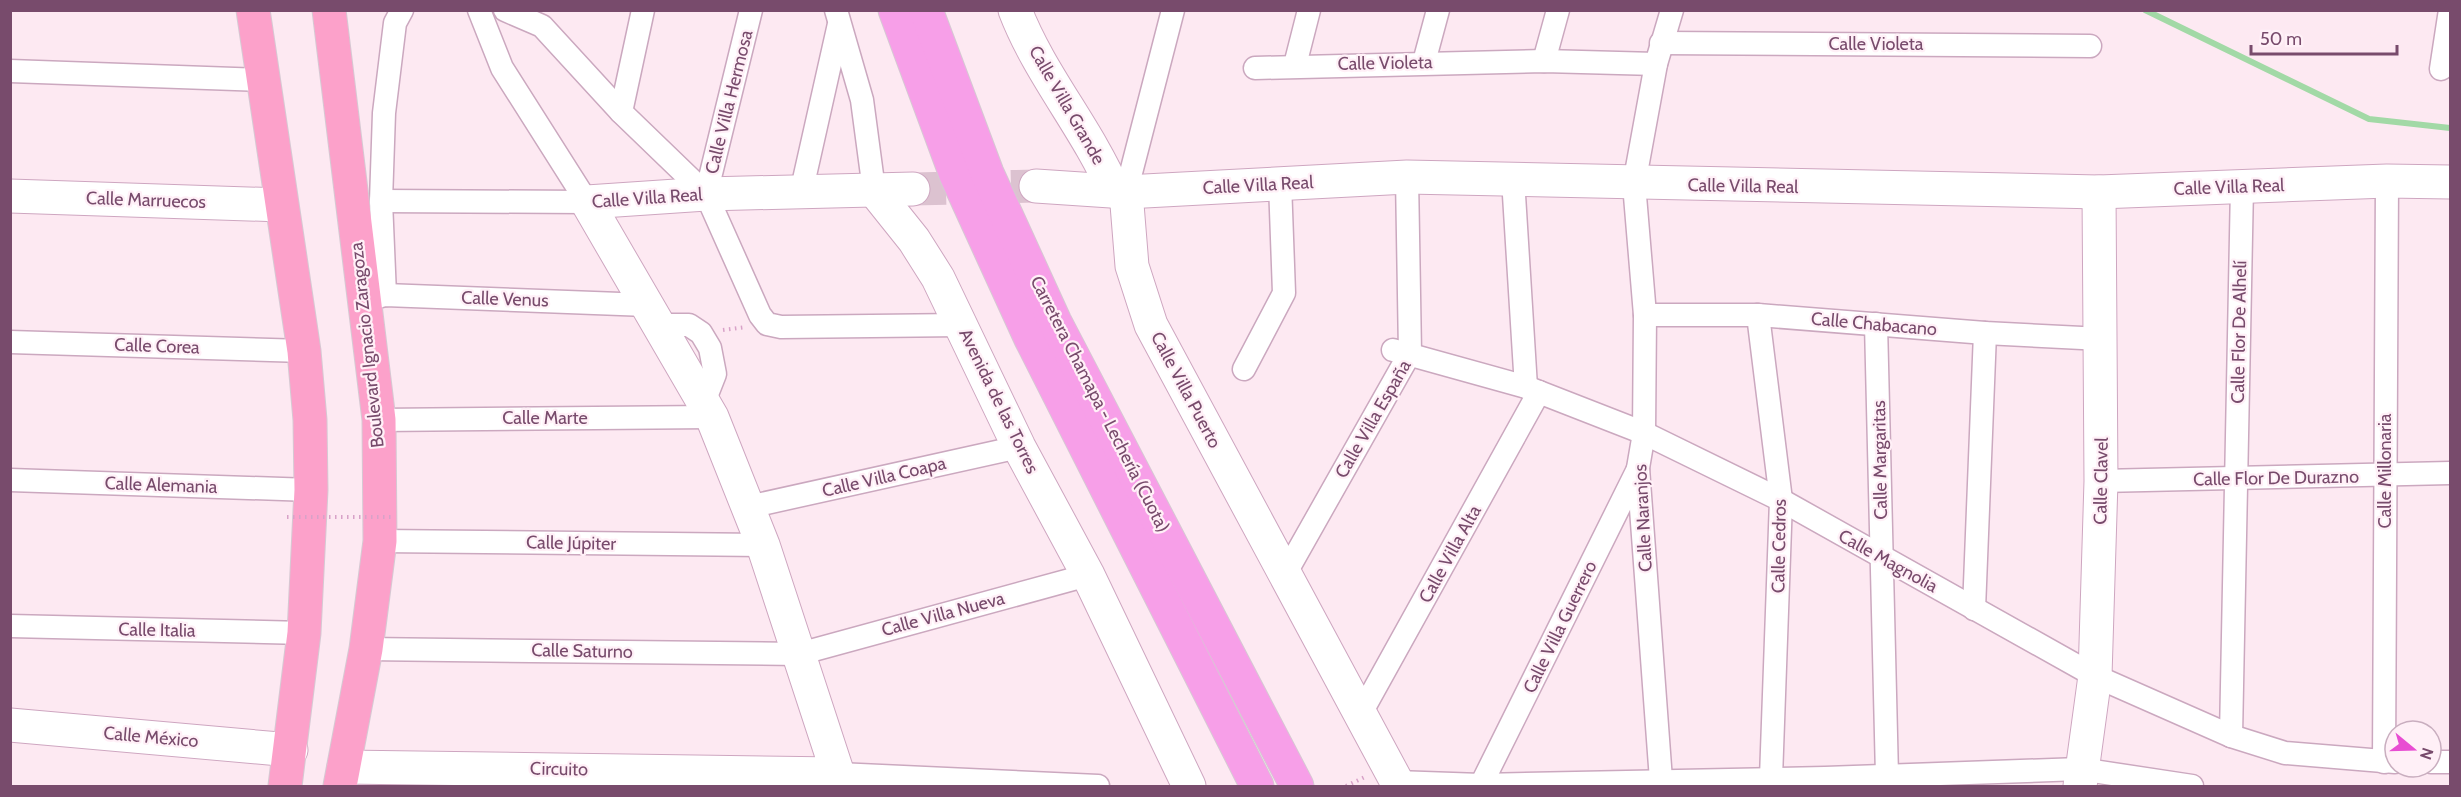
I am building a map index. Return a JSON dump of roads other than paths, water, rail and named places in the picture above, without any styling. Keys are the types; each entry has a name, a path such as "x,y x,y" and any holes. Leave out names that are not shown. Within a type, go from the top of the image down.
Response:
{"highway":[{"name":"Carretera Chamapa - Lechería (Cuota)","path":"895,10 956,175 1030,337 1257,786"},
{"name":"Carretera Chamapa - Lechería (Cuota)","path":"926,10 987,173 1055,322 1297,786"}],"main road":[{"path":"253,10 304,351 311,490 304,633 285,786"},
{"name":"Boulevard Ignacio Zaragoza","path":"329,10 375,298 385,529 342,777"}],"street":[{"path":"375,298 384,114 395,22 402,10"},
{"path":"479,10 502,68 587,202 708,410 763,545 840,780 1098,786"},
{"path":"505,10 544,18 621,112 706,194"},
{"path":"621,112 643,10"},
{"name":"Calle Villa Hermosa","path":"752,10 706,194 760,315 767,324 781,327 962,325"},
{"path":"1120,191 1173,10"},
{"path":"1295,65 1309,10"},
{"path":"1424,63 1438,10"},
{"path":"1544,61 1558,10"},
{"name":"Calle Naranjos","path":"1661,780 1638,468 1644,433 1645,315 1634,184 1659,54 1672,10"},
{"path":"2441,69 2450,10"},
{"name":"Calle Villa Grande","path":"1019,14 1071,116 1120,191"},
{"path":"838,16 862,100 874,190"},
{"path":"801,193 838,16"},
{"name":"Calle Violeta","path":"1255,68 1295,65 1544,61 1659,54 2091,45"},
{"path":"10,71 262,80"},
{"name":"Calle Villa Real","path":"1036,186 1120,191 1407,177 1634,184 2099,192 2387,181 2451,182"},
{"name":"Calle Villa España","path":"1284,576 1402,352 1407,177"},
{"path":"1513,179 1533,390"},
{"name":"Calle Millonaria","path":"2387,181 2385,476 2388,719"},
{"path":"1244,369 1284,293 1280,183"},
{"name":"Calle Flor De Alhelí","path":"2231,736 2242,186"},
{"name":"Calle Villa Real","path":"381,201 587,202 706,194 913,189"},
{"name":"Avenida de las Torres","path":"874,190 914,240 938,278 1019,447 1088,574 1189,786"},
{"name":"Calle Villa Puerto","path":"1120,191 1132,266 1151,325 1360,715 1389,780"},
{"name":"Calle Clavel","path":"2080,778 2095,676 2102,481 2099,192"},
{"name":"Calle Marruecos","path":"10,196 281,204"},
{"name":"Calle Venus","path":"375,298 653,315 689,325 701,333 710,348 715,374 708,410"},
{"name":"Calle Chabacano","path":"1645,315 1758,315 1985,333 2102,339"},
{"name":"Calle Cedros","path":"1758,315 1781,500 1772,778"},
{"name":"Calle Margaritas","path":"1876,324 1887,776"},
{"path":"1974,609 1985,333"},
{"name":"Calle Corea","path":"10,342 304,351"},
{"name":"Calle Magnolia","path":"1402,352 1533,390 1644,433 1781,500 2095,676 2231,736 2285,753 2383,761"},
{"name":"Calle Villa Alta","path":"1360,715 1533,390"},
{"name":"Calle Marte","path":"379,420 708,410"},
{"name":"Calle Villa Coapa","path":"748,507 1019,447"},
{"name":"Calle Villa Guerrero","path":"1481,785 1638,468"},
{"name":"Calle Flor De Durazno","path":"2102,481 2451,473"},
{"name":"Calle Alemania","path":"10,480 311,490"},
{"name":"Calle Júpiter","path":"385,529 763,545"},
{"name":"Calle Villa Nueva","path":"799,654 1088,574"},
{"name":"Calle Italia","path":"10,626 304,633"},
{"name":"Calle Saturno","path":"366,649 799,654"},
{"name":"Calle México","path":"10,725 291,750"},
{"path":"1389,780 1481,785 1772,778 1826,782 1887,776 2080,778 2192,786"},
{"name":"Circuito","path":"342,777 840,780"}],"waterway":[{"path":"2145,10 2369,119 2450,128"}],"tunnel":[{"path":"913,189 1036,186"}]}
